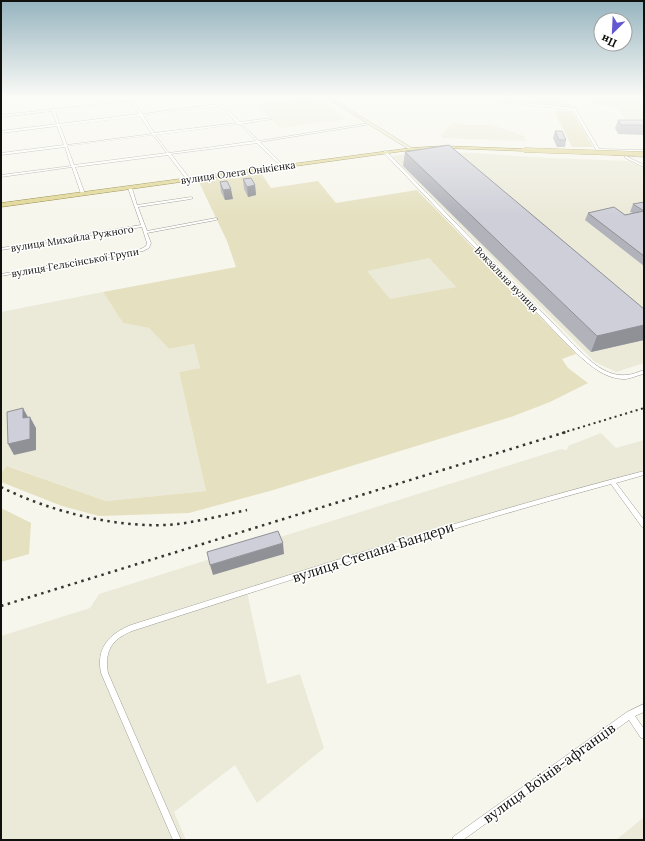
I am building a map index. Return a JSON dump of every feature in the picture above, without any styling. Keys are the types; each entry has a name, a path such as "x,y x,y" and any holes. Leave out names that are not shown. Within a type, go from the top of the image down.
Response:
{"main road":[{"path":"392,137 411,149"},
{"name":"вулиця Олега Онікієнка","path":"1,205 411,149 444,147 644,154"}],"street":[{"path":"63,137 83,194"},
{"path":"1,154 134,137"},
{"path":"156,137 188,180"},
{"path":"254,137 282,166"},
{"path":"1,176 288,137"},
{"path":"591,137 598,150 628,158 644,166"},
{"path":"598,150 644,154"},
{"name":"Вокзальна вулиця","path":"385,152 569,343 596,368 616,376 627,377 644,372"},
{"path":"619,156 644,154"},
{"path":"130,188 146,232 216,219"},
{"path":"136,206 191,198"},
{"name":"вулиця Михайла Ружного","path":"1,249 143,226"},
{"name":"вулиця Гельсінської Групи","path":"1,275 142,250 148,247 149,243 146,232"},
{"name":"вулиця Степана Бандери","path":"177,840 105,673 103,658 109,644 118,634 131,628 464,523 644,473"},
{"path":"612,481 644,525"},
{"name":"вулиця Воїнів-афганців","path":"456,840 630,715 644,708"},
{"path":"630,715 644,734"}],"shaded area":[{"path":"524,137 526,141 442,138"},
{"path":"567,137 587,137 593,147 572,147"},
{"path":"429,151 629,161 644,168 644,363 616,372 595,362 392,156"},
{"path":"259,170 271,188 318,181 336,203 417,190 576,354 562,359 568,368 588,383 550,402 511,417 270,491 189,513 99,516 62,506 1,482 1,473 7,466 106,501 206,491 179,372 200,368 194,344 169,349 149,328 123,323 103,292 236,267 227,241 197,178","holes":["429,258 456,287 390,299 367,271"]},
{"path":"429,257 456,287 390,300 366,271"},
{"path":"103,292 123,323 149,328 169,349 194,344 200,368 179,372 206,491 106,501 8,466 1,473 1,312"},
{"path":"601,433 616,448 644,440 644,473 596,485 247,592 267,684 300,674 324,748 257,803 235,765 174,812 186,840 1,840 1,636 90,608 99,594 561,449 567,450 568,446"},
{"path":"1,508 31,523 29,554 1,562"},
{"path":"644,817 644,840 616,840"}],"building":[{"path":"558,137 565,137 566,140 559,140"},
{"path":"449,145 644,309 644,325 597,336 405,152"},
{"path":"251,178 255,185 247,187 243,179"},
{"path":"227,181 231,189 223,190 220,182"},
{"path":"644,202 644,211 633,204"},
{"path":"614,207 625,215 644,211 644,256 588,213"},
{"path":"23,408 23,418 30,417 30,439 8,444 7,412"},
{"path":"278,531 283,543 210,565 207,552"}],"railway":[{"path":"562,433 644,408"},
{"path":"1,606 566,432"},
{"path":"1,487 42,504 64,511 111,522 157,525 178,524 204,520 247,510"}]}
